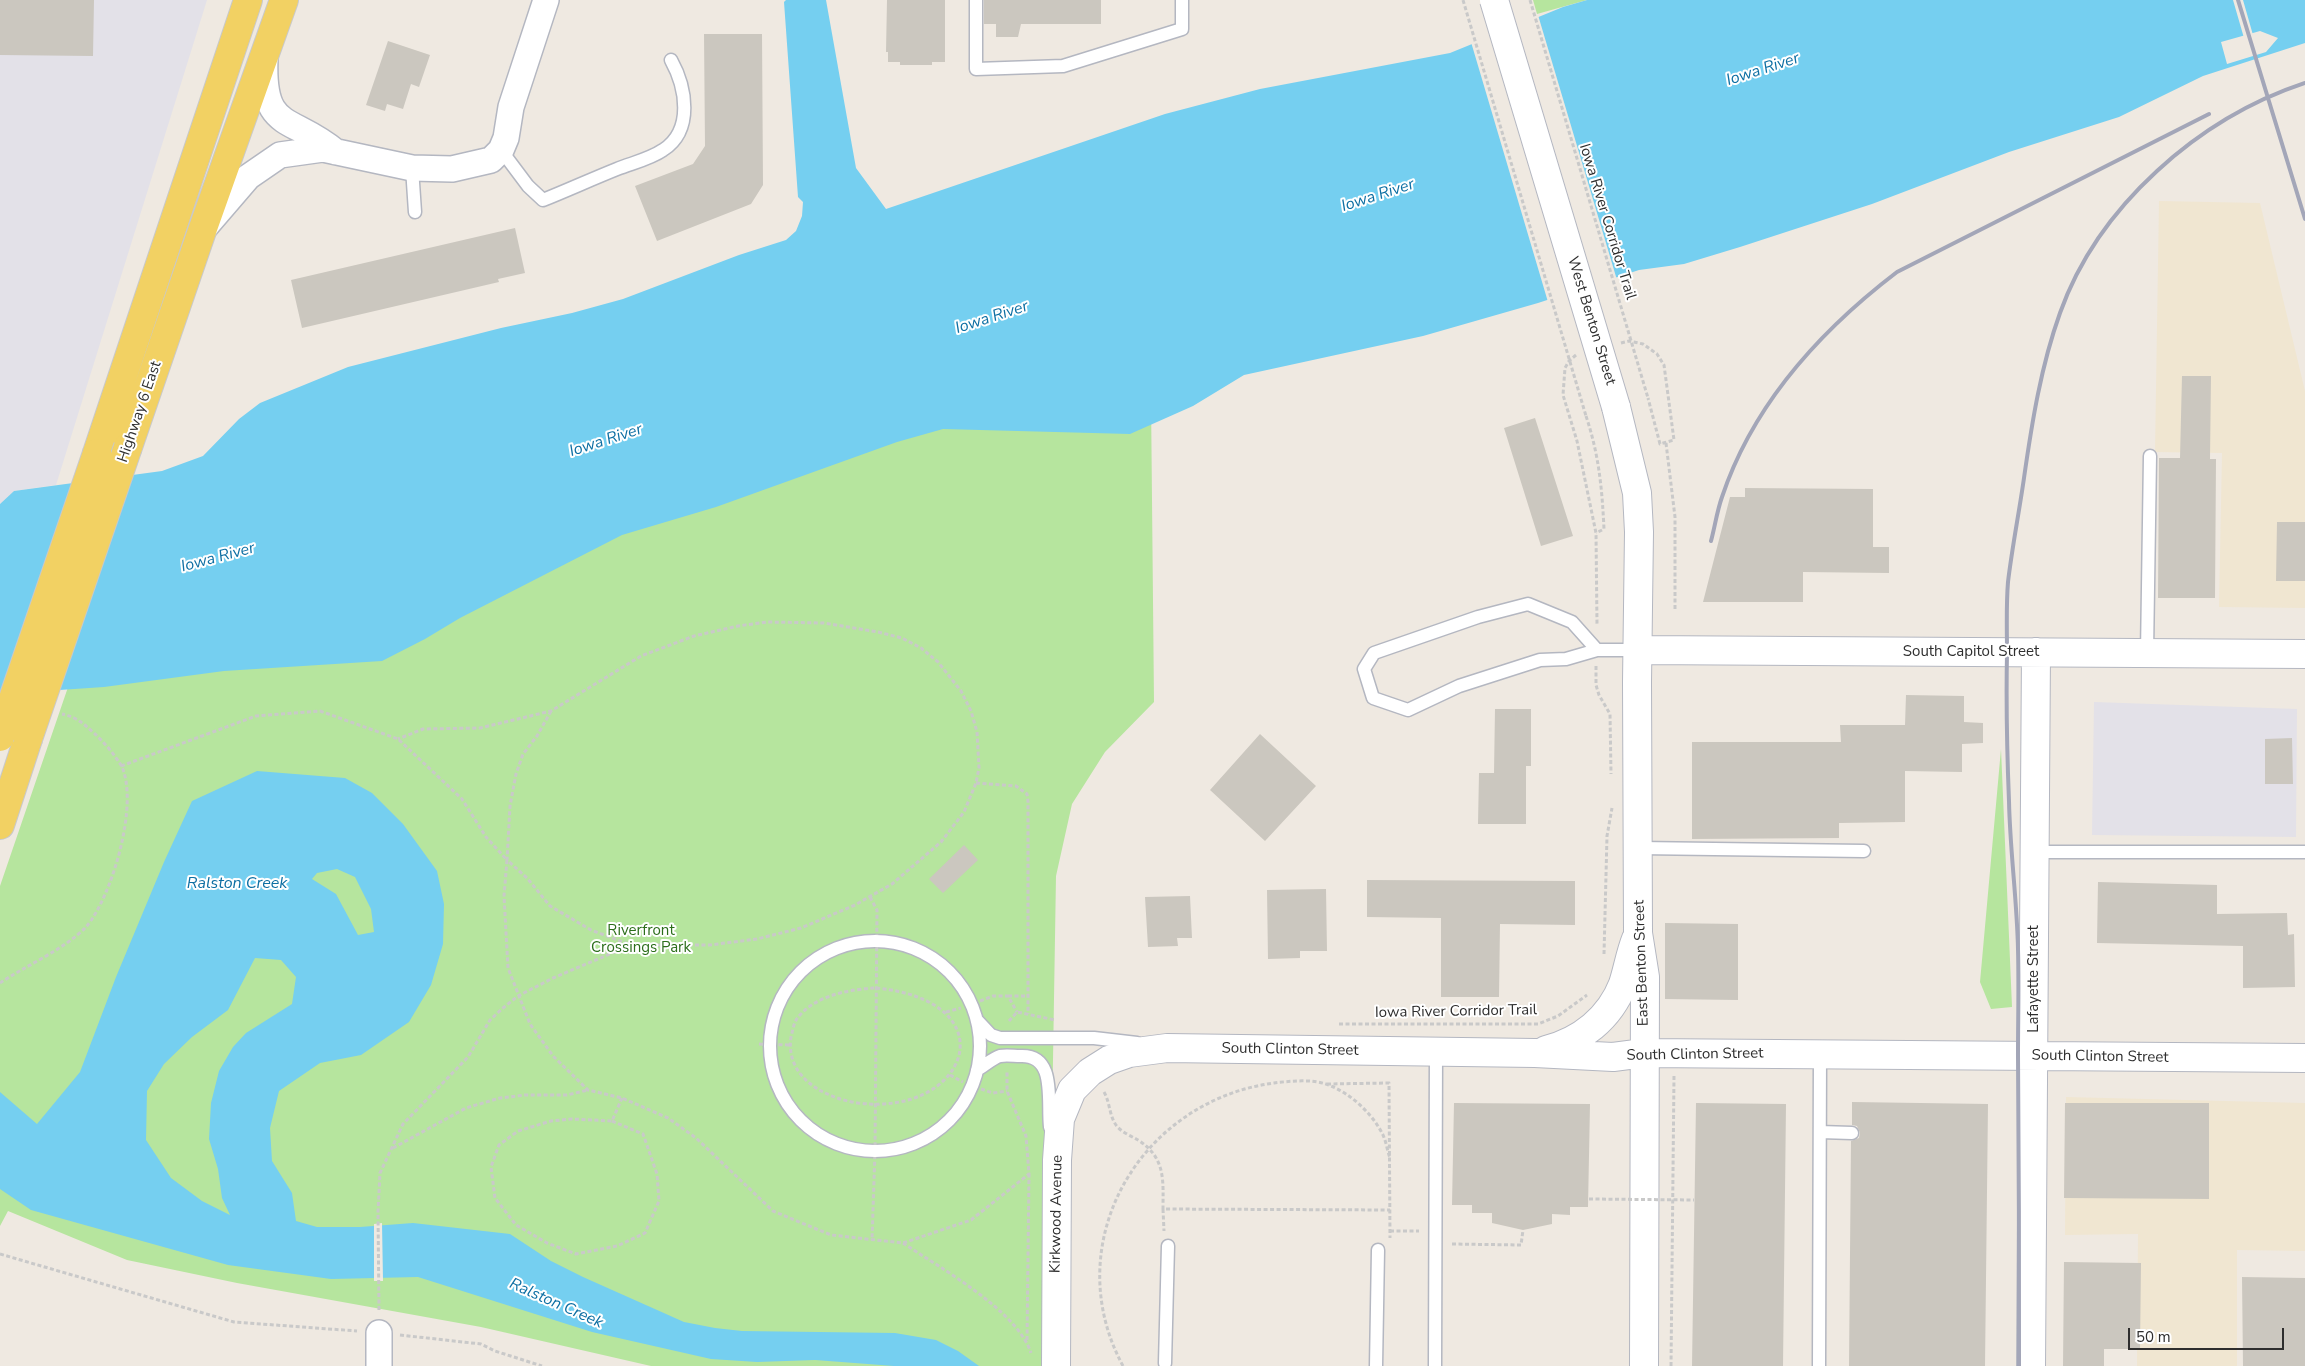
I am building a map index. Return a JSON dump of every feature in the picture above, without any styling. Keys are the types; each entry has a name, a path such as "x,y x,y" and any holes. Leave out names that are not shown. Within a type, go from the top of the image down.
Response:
{"main road":[{"name":"Highway 6 East","path":"0,738 248,0"},
{"name":"Highway 6 East","path":"0,825 202,231 284,0"}],"street":[{"path":"202,231 248,177 268,162 280,156 303,150 322,149 412,168 452,169 491,160 501,150 506,138 511,108 546,0"},
{"name":"West Benton Street","path":"1494,0 1616,407 1637,493 1639,532 1638,650"},
{"path":"266,52 266,90 271,107 280,119 290,126 313,135 336,152"},
{"name":"South Capitol Street","path":"1638,650 2305,654"},
{"name":"East Benton Street","path":"1638,650 1638,933 1645,977 1641,1360"},
{"name":"Lafayette Street","path":"2031,1366 2036,652"},
{"path":"1535,1053 1577,1038 1599,1022 1622,985 1638,933"},
{"name":"South Clinton Street","path":"1090,1072 1109,1060 1129,1053 1167,1048 1436,1051 1613,1057 1644,1052 2305,1058"},
{"name":"Kirkwood Avenue","path":"1044,1362 1060,1119 1076,1085 1090,1072"},
{"path":"379,1325 379,1366"}],"lane":[{"path":"976,0 976,69 1063,66 1182,29 1182,0"},
{"path":"501,150 528,186 543,200 663,150 672,142 681,128 684,114 685,93 680,76 671,60"},
{"path":"412,168 415,212"},
{"path":"2148,653 2150,456"},
{"path":"1597,650 1572,622 1528,604 1478,617 1374,653 1364,668 1373,698 1408,710 1459,686 1540,660 1566,659 1597,650 1638,650"},
{"path":"1639,848 1864,851"},
{"path":"2034,852 2305,852"},
{"path":"877,941 910,947 931,956 963,988 976,1019 980,1050 977,1070 961,1106 944,1125 923,1139 908,1145 875,1151 850,1148 826,1139 806,1125 789,1106 778,1085 765,1044 775,1013 786,990 800,971 820,956 842,946 877,941"},
{"path":"976,1019 991,1035 1000,1038 1101,1039 1167,1048"},
{"path":"1435,1366 1436,1051"},
{"path":"1819,1366 1820,1054"},
{"path":"977,1070 1000,1056 1030,1055 1044,1064 1047,1078 1050,1129 1057,1160"},
{"path":"1820,1132 1852,1133"},
{"path":"1165,1363 1168,1246"},
{"path":"1376,1366 1378,1250"}],"path":[{"path":"1463,0 1597,451 1602,484 1604,529 1596,533"},
{"name":"Iowa River Corridor Trail","path":"1530,0 1660,444 1666,443 1675,517 1675,611"},
{"path":"121,766 256,716 320,710 398,739 462,799 486,837 506,860 527,878 550,906 591,930 631,945 710,945 765,937 820,921 870,897 892,884 941,842 964,812 976,783 978,768 977,732 971,711 951,677 921,648 902,638 854,627 824,623 767,622 738,626 694,636 642,656 551,711 480,728 423,729 398,739"},
{"path":"1597,650 1596,685 1599,695 1610,714 1611,779"},
{"path":"551,711 537,736 523,754 516,774 510,806 504,896 508,968 530,1024 553,1056 588,1090"},
{"path":"0,984 85,928 99,908 110,884 125,829 128,809 121,766 101,739 75,716 56,712"},
{"path":"976,783 1016,786 1026,794 1028,800 1028,1014"},
{"path":"1603,960 1606,944 1607,836 1612,807"},
{"path":"870,897 877,910 875,1151 872,1240"},
{"path":"379,1325 378,1212 380,1172 403,1124 468,1057 490,1020 518,996 553,978 631,945"},
{"path":"876,988 910,994 930,1001 946,1012 953,1021 960,1036 959,1053 955,1068 944,1082 921,1096 894,1103 875,1104 858,1103 835,1097 812,1086 800,1074 791,1059 790,1045 793,1027 799,1015 818,1001 854,989 876,988"},
{"name":"Iowa River Corridor Trail","path":"1329,1024 1538,1024 1558,1016 1590,993"},
{"path":"980,1001 993,996 1028,996"},
{"path":"1008,996 1017,1012"},
{"path":"946,1012 962,1008"},
{"path":"1017,1012 1065,1020"},
{"path":"1008,1025 1010,1019 1017,1012"},
{"path":"765,1044 790,1045"},
{"path":"1671,1366 1674,1053"},
{"path":"1006,1065 1007,1091 1026,1136 1029,1174 1026,1340"},
{"path":"1090,1072 1108,1098 1111,1113 1117,1126 1149,1149 1158,1160 1162,1173 1164,1232 1168,1246"},
{"path":"950,1075 963,1082"},
{"path":"1123,1366 1112,1346 1104,1318 1099,1280 1103,1241 1112,1206 1128,1176 1149,1149 1168,1129 1198,1107 1228,1094 1261,1085 1292,1081 1326,1084 1389,1083 1390,1240"},
{"path":"1326,1084 1351,1098 1369,1113 1383,1134 1390,1158"},
{"path":"981,1088 994,1093 1007,1091"},
{"path":"392,1148 466,1108 500,1098 534,1094 567,1095 588,1090 622,1098 668,1118 696,1138 773,1211 831,1235 903,1243 971,1220 1029,1174"},
{"path":"612,1121 622,1098"},
{"path":"572,1119 612,1121 642,1134 657,1174 658,1201 645,1233 618,1246 576,1254 547,1243 516,1225 495,1198 491,1167 499,1145 518,1130 551,1121 572,1119"},
{"path":"1589,1199 1694,1200"},
{"path":"1163,1209 1390,1210"},
{"path":"1390,1231 1452,1230 1452,1245 1521,1245 1523,1230"},
{"path":"903,1243 984,1296 1044,1362"},
{"path":"0,1254 234,1322 379,1325 481,1344 495,1351 542,1366"}],"shaded area":[{"path":"0,0 207,0 56,485 14,491 0,504"},
{"path":"2159,201 2260,203 2305,391 2305,608 2219,607 2222,453 2155,452"},
{"path":"2094,702 2297,709 2296,837 2092,835"},
{"path":"2066,1097 2305,1103 2305,1251 2237,1250 2237,1366 2137,1366 2138,1234 2065,1235"}],"green space":[{"path":"1533,0 1587,0 1537,14"},
{"name":"Riverfront Crossings Park","path":"1151,398 1154,702 1105,752 1072,804 1056,876 1048,1366 651,1366 481,1327 237,1283 127,1260 8,1211 0,1226 0,886 79,655 863,421"},
{"path":"2001,749 2012,1007 1991,1009 1980,982"}],"water":[{"name":"Iowa River","path":"786,0 826,0 856,168 886,209 1165,114 1260,89 1450,53 1563,7 1587,0 2305,0 2305,43 2203,76 2119,117 2009,152 1872,204 1740,247 1684,264 1639,270 1538,303 1423,336 1244,375 1193,406 1130,434 943,429 897,442 716,507 622,535 460,618 382,661 224,671 104,687 0,694 0,504 14,491 162,471 203,456 239,419 260,403 348,367 623,299 739,255 786,240 796,231 802,216 803,202 798,197 784,2","holes":["2260,31 2278,38 2266,52 2227,64 2221,42"]},
{"name":"Ralston Creek","path":"257,771 345,778 372,793 403,824 437,871 444,904 443,944 431,985 409,1022 361,1055 320,1063 279,1091 270,1128 272,1161 292,1193 296,1221 317,1227 360,1227 413,1223 510,1234 551,1261 684,1322 742,1331 895,1333 936,1340 958,1351 979,1366 894,1366 815,1360 757,1362 711,1359 592,1332 418,1277 331,1279 228,1265 31,1210 0,1189 0,1092 37,1124 80,1072 116,977 164,862 192,801","holes":["337,869 355,877 371,909 374,932 358,935 336,894 312,879 317,873","255,958 281,960 296,977 292,1004 246,1033 233,1047 219,1071 211,1103 209,1139 218,1169 222,1198 230,1215 202,1201 171,1178 146,1140 147,1091 164,1064 192,1037 228,1010"]}],"pier":[{"path":"2233,0 2243,0 2253,35 2244,38"},
{"path":"1538,15 1617,280 1548,302 1471,42"},
{"path":"382,1223 383,1281 374,1281 374,1224"}],"building":[{"path":"0,0 94,0 93,56 0,55"},
{"path":"887,0 945,0 945,62 932,62 932,65 900,65 900,62 888,62 888,52 886,52"},
{"path":"984,0 1101,0 1101,24 1021,24 1018,37 996,37 996,24 984,24"},
{"path":"704,34 762,34 763,185 751,204 657,241 635,186 693,164 705,146"},
{"path":"388,41 430,55 419,87 411,84 403,109 387,104 385,111 366,105"},
{"path":"515,228 525,273 498,279 499,282 302,328 291,280"},
{"path":"2182,376 2211,376 2210,459 2216,459 2215,598 2158,598 2159,458 2180,458"},
{"path":"1535,418 1573,536 1541,546 1504,428"},
{"path":"1745,488 1873,489 1873,547 1889,547 1889,573 1803,572 1803,602 1703,602 1730,497 1745,497"},
{"path":"2277,522 2305,522 2305,581 2276,581"},
{"path":"1906,695 1964,696 1964,722 1983,723 1983,743 1962,744 1962,772 1905,771 1905,822 1839,823 1839,838 1692,839 1692,742 1841,742 1840,725 1905,725"},
{"path":"1495,709 1531,709 1531,766 1526,766 1526,824 1478,824 1479,773 1494,773"},
{"path":"1260,734 1316,786 1265,841 1210,790"},
{"path":"2292,738 2293,784 2265,784 2265,739"},
{"path":"964,845 978,860 943,893 929,879"},
{"path":"1367,880 1575,881 1575,925 1500,924 1499,997 1441,997 1441,918 1367,917"},
{"path":"2098,882 2217,885 2217,914 2287,913 2288,935 2294,934 2295,987 2243,988 2243,946 2097,943"},
{"path":"1326,889 1327,951 1300,951 1300,958 1268,959 1267,890"},
{"path":"1190,896 1192,938 1177,938 1178,946 1148,947 1145,897"},
{"path":"1665,923 1738,924 1738,1000 1665,999"},
{"path":"1852,1102 1988,1104 1985,1366 1849,1366 1851,1141 1859,1138 1860,1133 1857,1126 1852,1125"},
{"path":"1454,1103 1590,1104 1588,1207 1570,1207 1570,1215 1552,1214 1552,1224 1523,1230 1492,1223 1492,1213 1472,1213 1472,1205 1452,1205"},
{"path":"1696,1103 1786,1104 1783,1366 1692,1366"},
{"path":"2065,1103 2209,1103 2209,1199 2064,1198"},
{"path":"2064,1262 2141,1263 2140,1349 2104,1349 2104,1366 2063,1366"},
{"path":"2242,1277 2305,1278 2305,1366 2243,1366"}],"railway":[{"path":"2238,0 2305,219"},
{"path":"2019,1366 2018,962 2008,764 2007,600 2008,582 2030,436 2042,374 2053,333 2077,274 2099,237 2126,202 2157,171 2191,143 2227,119 2266,99 2305,83"},
{"path":"1711,541 1720,502 1735,463 1771,400 1816,344 1869,295 1897,272 2209,114"}]}
